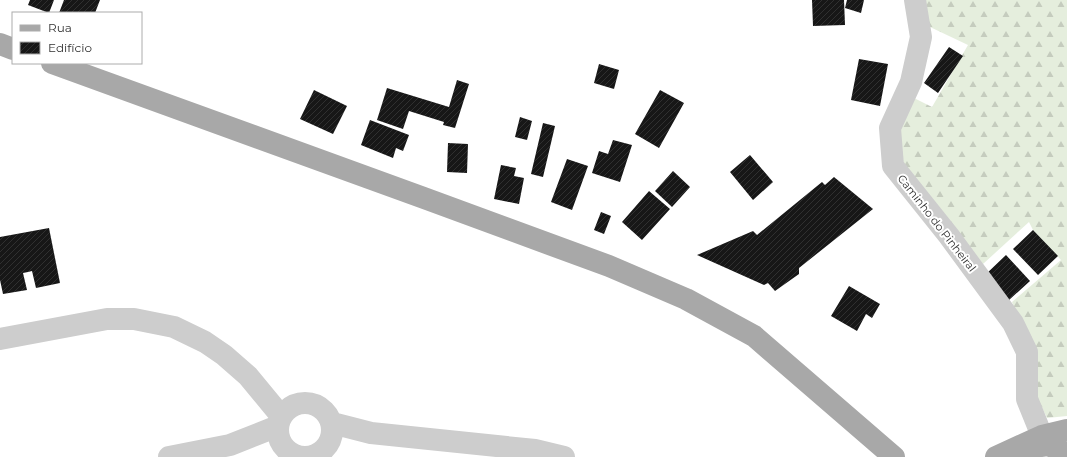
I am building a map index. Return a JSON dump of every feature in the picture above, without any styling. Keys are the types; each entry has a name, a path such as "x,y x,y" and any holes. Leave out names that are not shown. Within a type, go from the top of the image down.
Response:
{"main road":[{"path":"0,44 12,49"},
{"path":"55,64 609,266 686,299 754,336 894,457"},
{"path":"1002,454 1042,436 1067,430"},
{"path":"1002,454 1048,445 1067,453"}],"street":[{"name":"Caminho do Pinheiral","path":"915,0 921,37 911,82 890,128 893,166 949,236 1013,323 1027,352 1027,399 1042,436"},
{"path":"0,339 107,319 134,319 174,327 205,342 224,355 248,376 288,434 307,457 315,455 326,443 371,433 535,450 564,457"},
{"path":"288,434 304,402 316,404 328,415 326,443"},
{"path":"169,457 288,434"}],"green space":[{"path":"924,0 1067,0 1067,416 1047,418 1035,393 1034,356 1012,302 1061,260 1033,230 1029,222 983,264 900,162 896,134 912,97 932,107 968,45 930,27"}],"building":[{"path":"30,0 54,0 49,12 28,5"},
{"path":"64,0 100,0 95,12 59,12"},
{"path":"812,0 844,0 845,25 813,26"},
{"path":"847,0 864,0 861,13 845,8"},
{"path":"949,47 963,56 938,93 924,83"},
{"path":"859,59 888,64 880,106 851,100"},
{"path":"599,64 619,70 614,89 594,83"},
{"path":"457,80 469,84 455,128 443,125 444,122 409,111 403,129 377,120 387,88 449,107"},
{"path":"314,90 347,106 333,134 300,119"},
{"path":"660,90 684,103 659,148 635,134"},
{"path":"520,117 532,121 527,140 515,137"},
{"path":"370,120 409,135 403,151 396,148 393,158 361,145"},
{"path":"543,123 555,126 543,177 531,174"},
{"path":"613,140 632,145 620,182 592,173 599,151 608,154"},
{"path":"448,143 468,144 467,173 447,172"},
{"path":"750,155 773,182 753,200 730,172"},
{"path":"567,159 588,166 572,210 551,202"},
{"path":"501,165 516,168 514,176 524,178 519,204 494,199"},
{"path":"673,171 690,187 672,207 655,191"},
{"path":"834,177 873,209 799,268 799,274 775,291 768,283 764,285 697,255 753,231 757,235 822,182 825,185"},
{"path":"649,191 670,209 642,240 622,222"},
{"path":"601,212 611,216 604,234 594,230"},
{"path":"49,228 60,283 36,288 32,271 23,273 27,290 3,294 0,280 0,237"},
{"path":"1033,230 1058,256 1038,275 1013,249"},
{"path":"1006,255 1030,281 1009,300 985,275"},
{"path":"849,286 880,304 872,318 866,314 857,331 831,316"}]}
